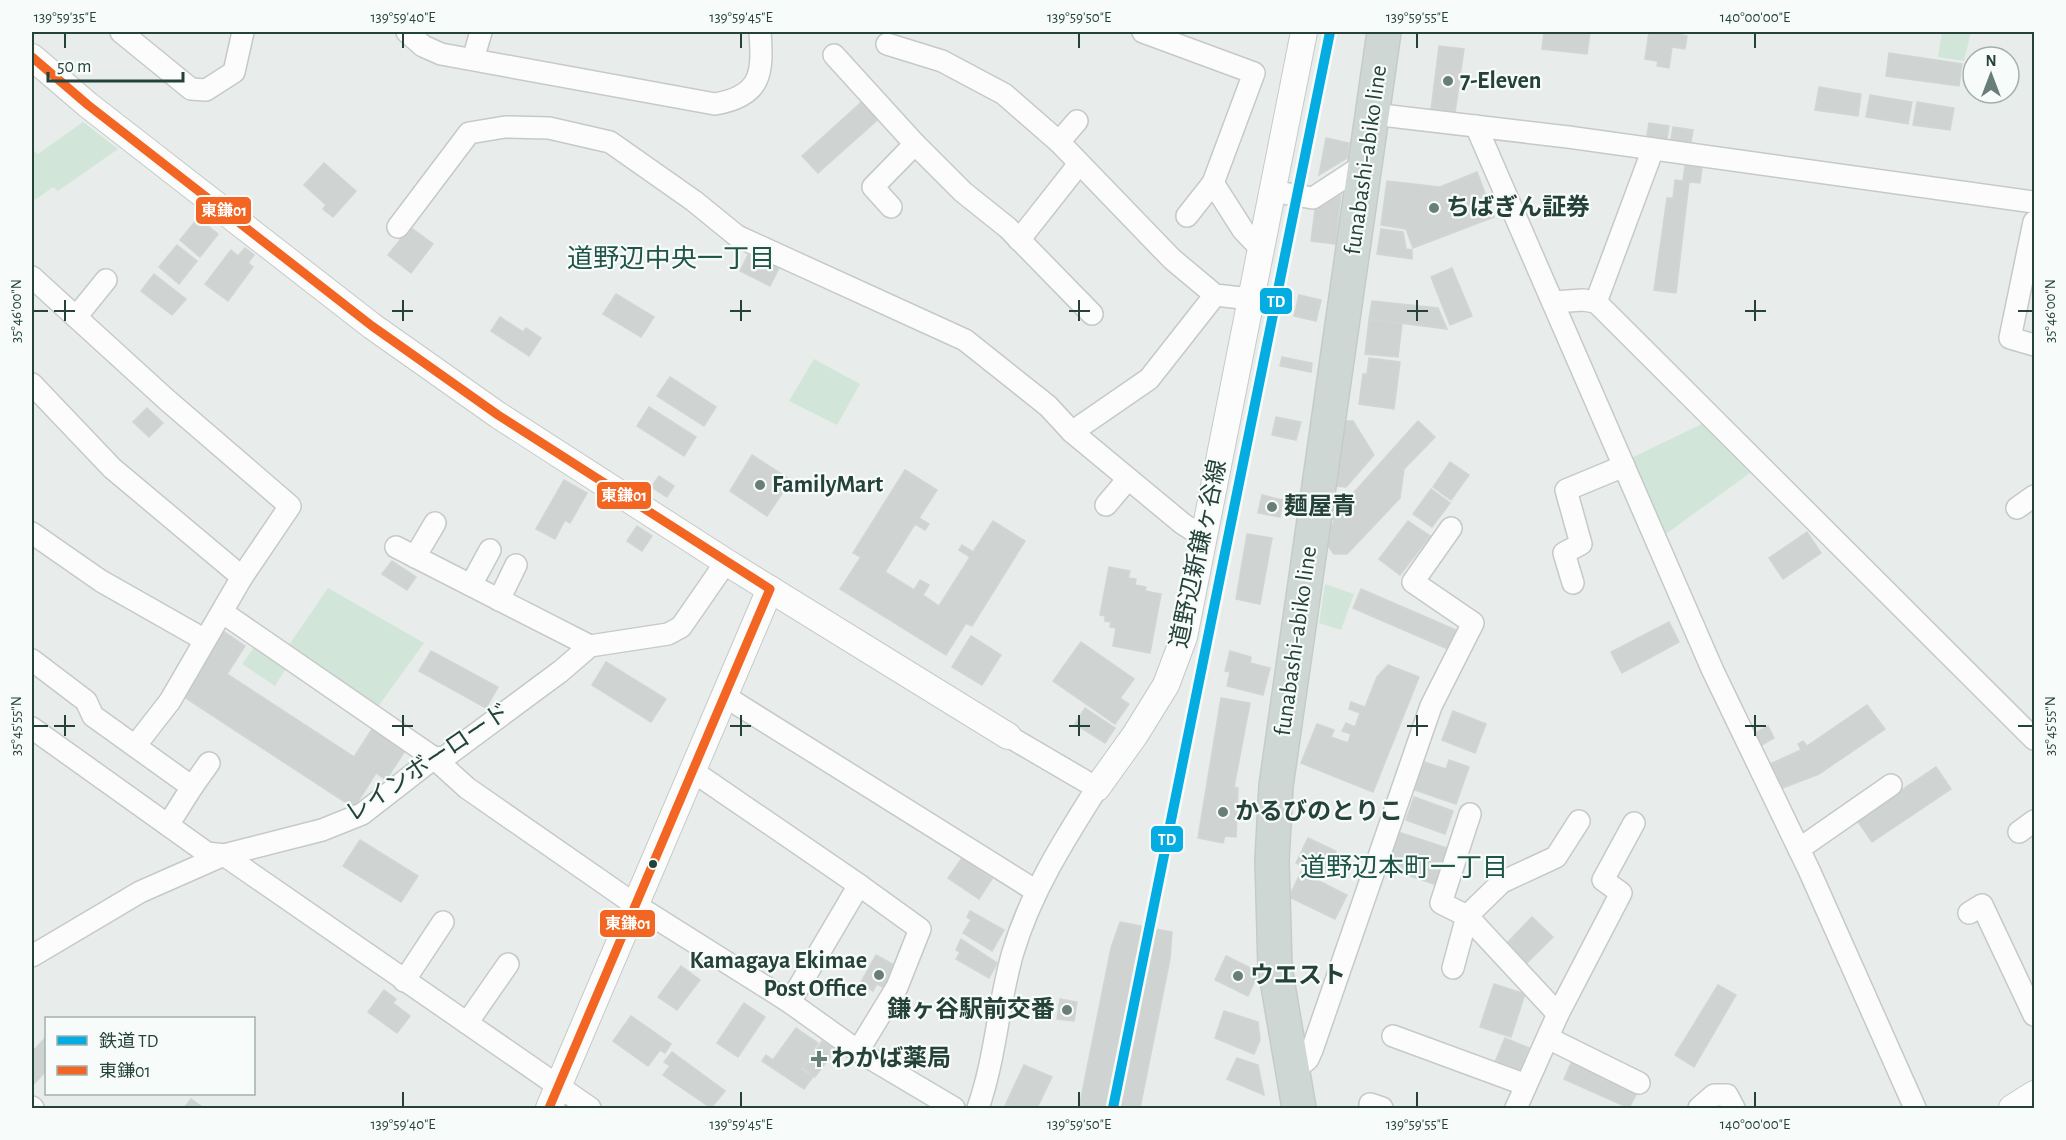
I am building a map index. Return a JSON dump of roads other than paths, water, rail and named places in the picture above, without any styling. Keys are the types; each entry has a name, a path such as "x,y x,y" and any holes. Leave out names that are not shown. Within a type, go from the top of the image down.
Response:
{"main road":[{"name":"funabashi-abiko line","path":"1299,1108 1274,958 1272,860 1276,786 1384,32"}],"street":[{"path":"121,32 191,89 206,90 234,72 243,32"},
{"path":"407,32 423,46 441,54 715,104 734,101 749,93 759,77 762,65 760,32"},
{"path":"473,59 481,32"},
{"path":"1143,32 1254,74 1213,183 1187,216"},
{"name":"道野辺新鎌ヶ谷線","path":"978,1108 986,1085 1002,995 1014,950 1036,891 1097,788 1136,735 1166,686 1184,637 1304,32"},
{"path":"887,44 942,62 1004,94 1059,142 1172,259 1215,295 1251,299"},
{"path":"834,55 915,144 963,192 1019,240 1092,315"},
{"path":"32,57 88,105 372,326 498,415 770,589 1008,736 1097,788"},
{"path":"1373,114 1653,149 2034,202"},
{"path":"1059,142 1077,121"},
{"path":"1476,126 1713,671 1799,849 1915,1108"},
{"path":"398,227 469,133 505,127 549,128 610,142 694,201 737,236 964,340 1048,406 1072,432 1128,479 1183,524 1205,538"},
{"path":"891,207 873,187 915,144"},
{"path":"1596,302 1653,149"},
{"path":"1019,240 1079,164"},
{"path":"1271,191 1313,198 1365,164"},
{"path":"1213,183 1243,230 1261,249"},
{"path":"2034,222 2010,338 2034,345"},
{"path":"32,277 290,506 243,577 170,701 135,746"},
{"path":"76,317 106,280"},
{"path":"1072,432 1149,379 1215,295"},
{"path":"1553,302 1583,300 1596,302 2034,739"},
{"path":"32,384 112,468 243,577"},
{"path":"1573,583 1564,553 1581,544 1566,489 1624,466"},
{"path":"1107,505 1128,479"},
{"path":"2016,508 2034,496"},
{"path":"415,557 435,523"},
{"path":"1292,1072 1308,1059 1312,1050 1431,706 1473,623 1413,582 1451,528"},
{"path":"32,533 101,581 205,640"},
{"path":"396,547 590,646 668,633 681,627 692,615 726,561"},
{"path":"471,585 490,550"},
{"path":"499,600 516,565"},
{"path":"554,1097 770,589"},
{"path":"222,612 434,758 467,788 637,906 790,1002 858,1051 954,1108"},
{"name":"レインボーロード","path":"32,956 140,892 224,855 322,830 362,814 434,758 445,757 561,671 590,646"},
{"path":"32,660 86,701 93,716 192,787"},
{"path":"726,697 1036,891"},
{"path":"32,728 207,853 224,855 467,1023 554,1097 590,1108"},
{"path":"168,825 209,763"},
{"path":"694,772 920,929 897,987 858,1051"},
{"path":"1799,849 1891,785"},
{"path":"1470,814 1441,903 1467,916 1558,1014"},
{"path":"1453,968 1467,916 1502,882 1556,857 1579,821"},
{"path":"1516,1108 1558,1014 1621,893 1603,880 1634,823"},
{"path":"790,1002 859,885"},
{"path":"1969,913 1982,905 2034,1015"},
{"path":"404,981 443,922"},
{"path":"467,1023 508,964"},
{"path":"1393,1036 1526,1084"},
{"path":"1548,1038 1639,1083"},
{"path":"2013,1108 2034,1094"},
{"path":"1699,1108 1714,1095 1727,1095 1734,1108"}],"rail line":[{"name":"TD","path":"1113,1108 1330,32"}],"place":[{"name":"7-Eleven","path":"1448,81"},
{"name":"ちばぎん証券","path":"1434,208"},
{"name":"FamilyMart","path":"760,485"},
{"name":"麺屋青","path":"1272,507"},
{"name":"かるびのとりこ","path":"1223,812"},
{"name":"Kamagaya Ekimae Post Office","path":"879,975"},
{"name":"ウエスト","path":"1238,976"},
{"name":"鎌ヶ谷駅前交番","path":"1067,1010"},
{"name":"わかば薬局","path":"819,1059"}],"district":[{"name":"道野辺中央一丁目","path":"671,259"},
{"name":"道野辺本町一丁目","path":"1404,868"}]}
